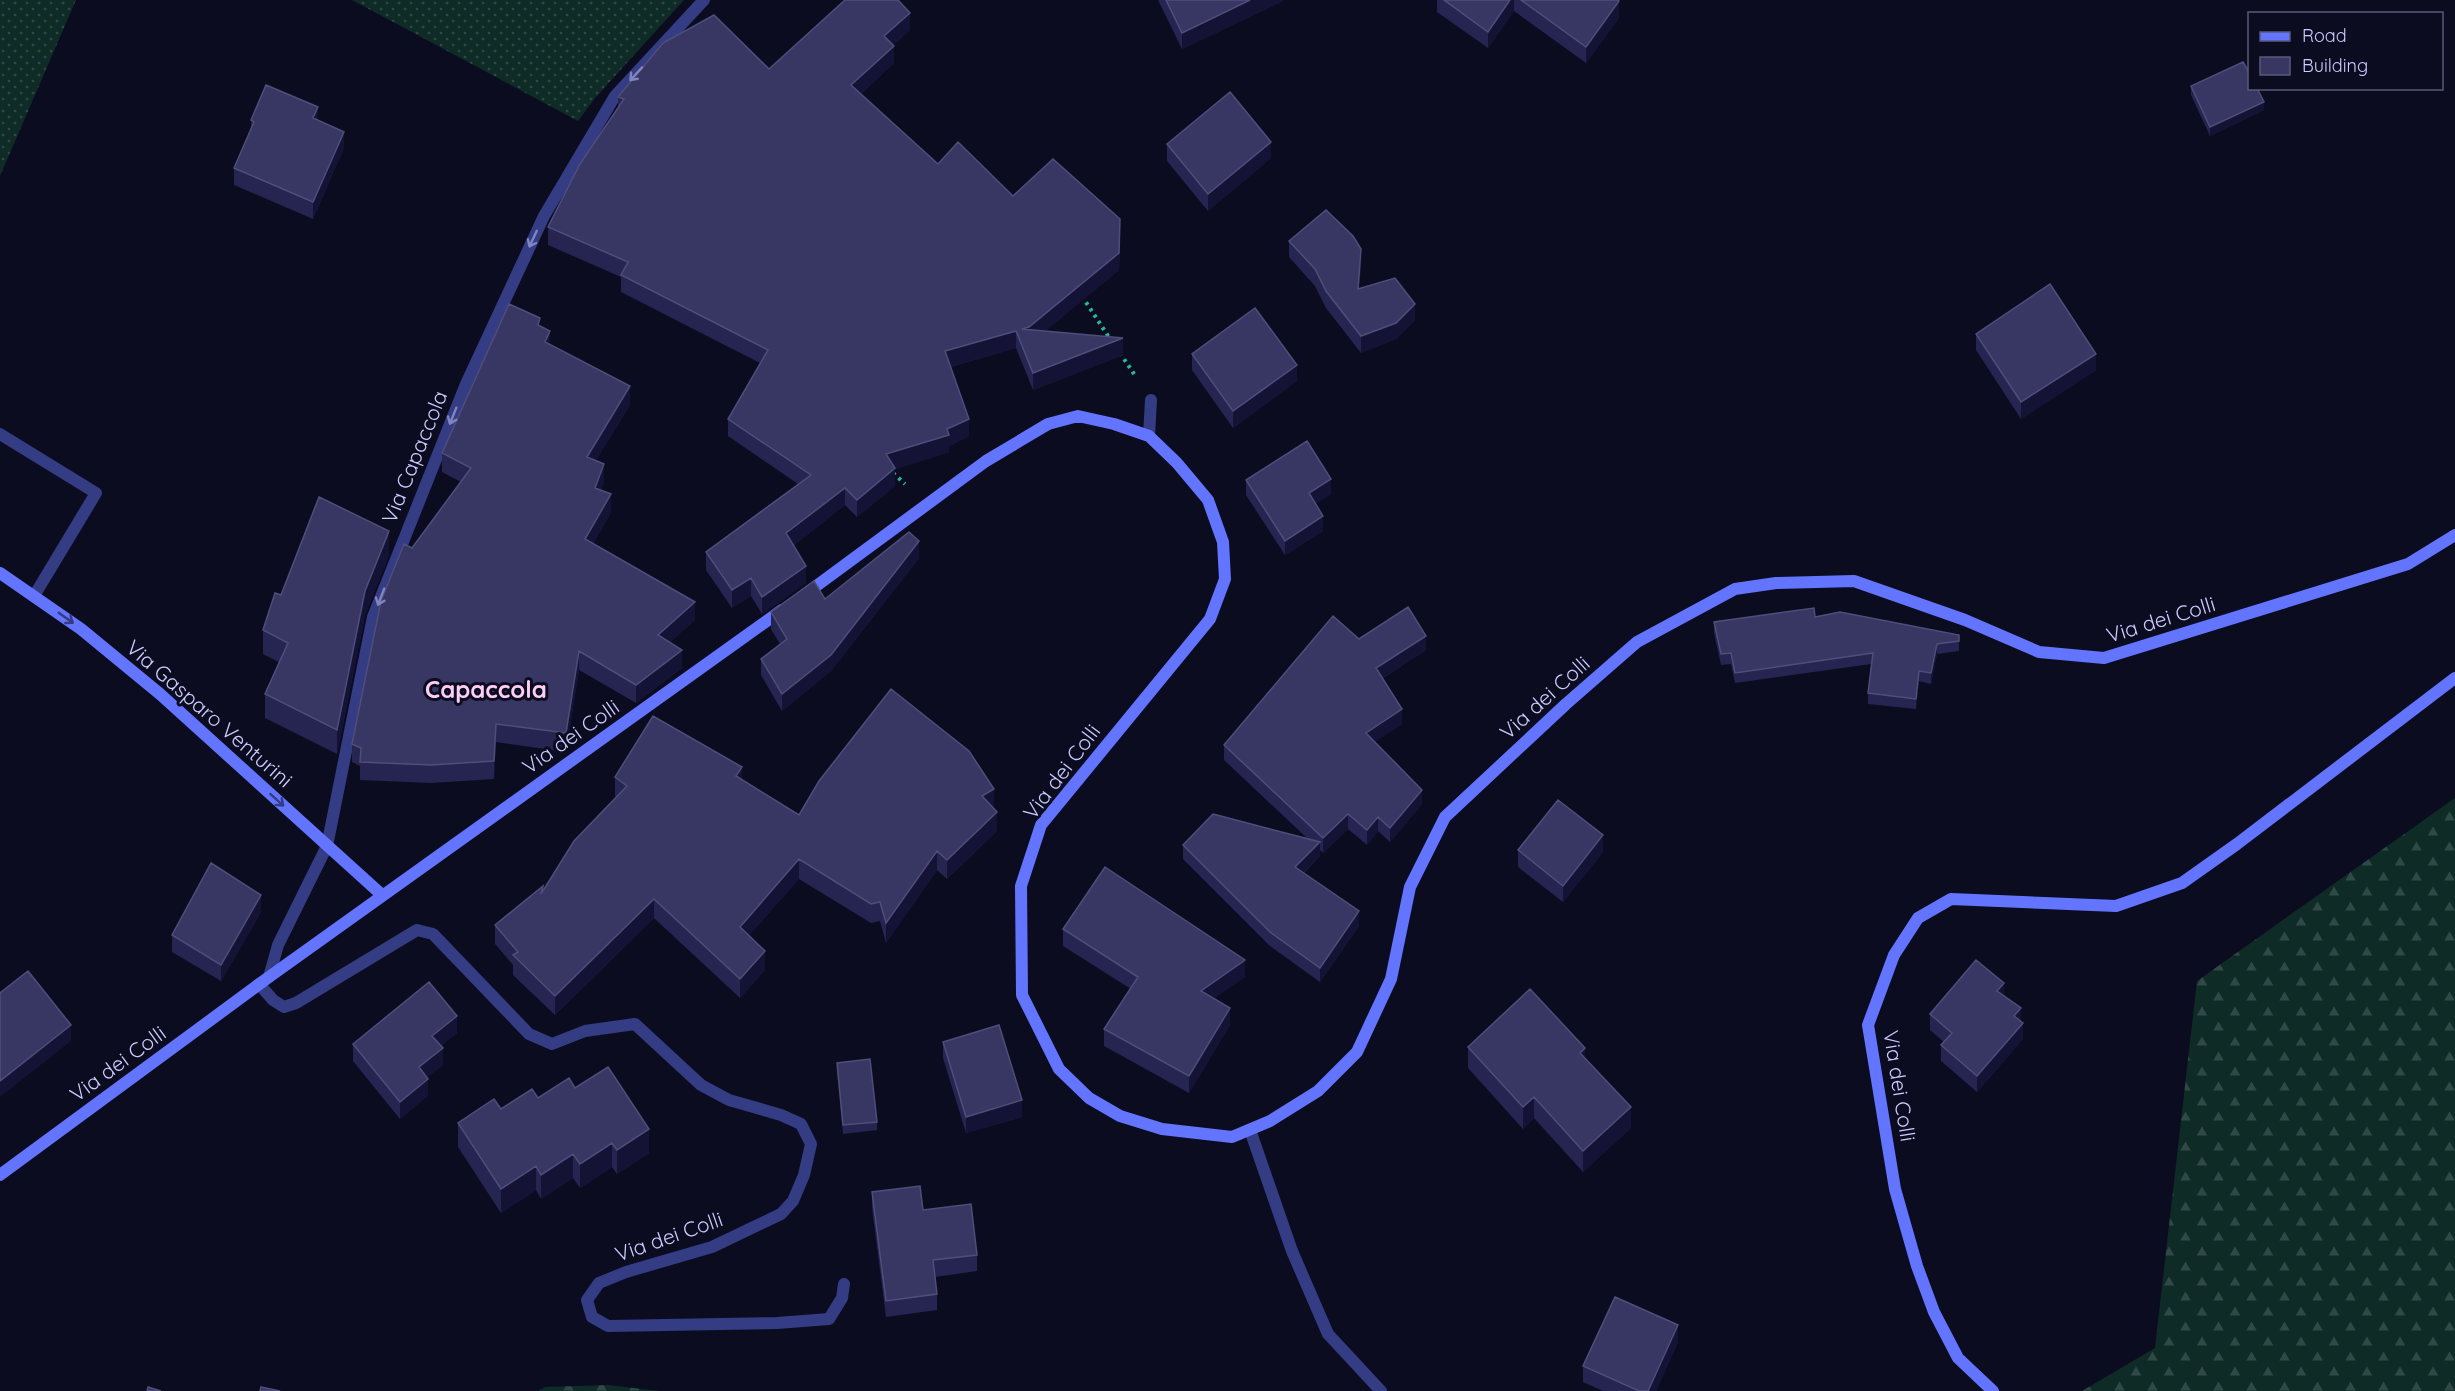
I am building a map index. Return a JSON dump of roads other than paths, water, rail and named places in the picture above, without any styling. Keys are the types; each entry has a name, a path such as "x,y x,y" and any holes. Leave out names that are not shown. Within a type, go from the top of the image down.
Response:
{"street":[{"name":"Via Capaccola","path":"264,981 327,846 373,617 466,384 544,216 615,96 704,0"},
{"path":"1149,436 1151,400"},
{"name":"Via dei Colli","path":"0,1175 382,895 850,562 986,461 1048,424 1078,416 1114,424 1149,436 1177,463 1208,500 1223,543 1224,579 1209,619 1041,825 1021,886 1022,994 1059,1069 1089,1098 1120,1116 1162,1129 1232,1137 1270,1121 1318,1091 1357,1053 1391,979 1410,887 1445,818 1566,704 1637,642 1735,589 1776,583 1854,581 1965,620 2039,652 2104,658 2408,564 2455,535"},
{"path":"0,434 96,493 34,596"},
{"name":"Via Gasparo Venturini","path":"0,573 81,629 160,694 382,895"},
{"name":"Via dei Colli","path":"1993,1391 1958,1358 1934,1312 1917,1266 1895,1189 1869,1025 1894,955 1918,918 1951,899 2116,906 2181,883 2237,844 2455,678"},
{"name":"Via dei Colli","path":"264,981 273,1000 284,1007 296,1003 417,930 433,934 529,1034 552,1044 585,1031 635,1024 701,1085 729,1100 781,1115 801,1124 811,1144 793,1201 782,1214 712,1247 626,1272 599,1283 587,1300 592,1317 608,1326 777,1323 829,1319 842,1298 844,1284"},
{"path":"1250,1130 1292,1251 1328,1334 1381,1391"}],"district":[{"name":"Capaccola","path":"486,690"}]}
